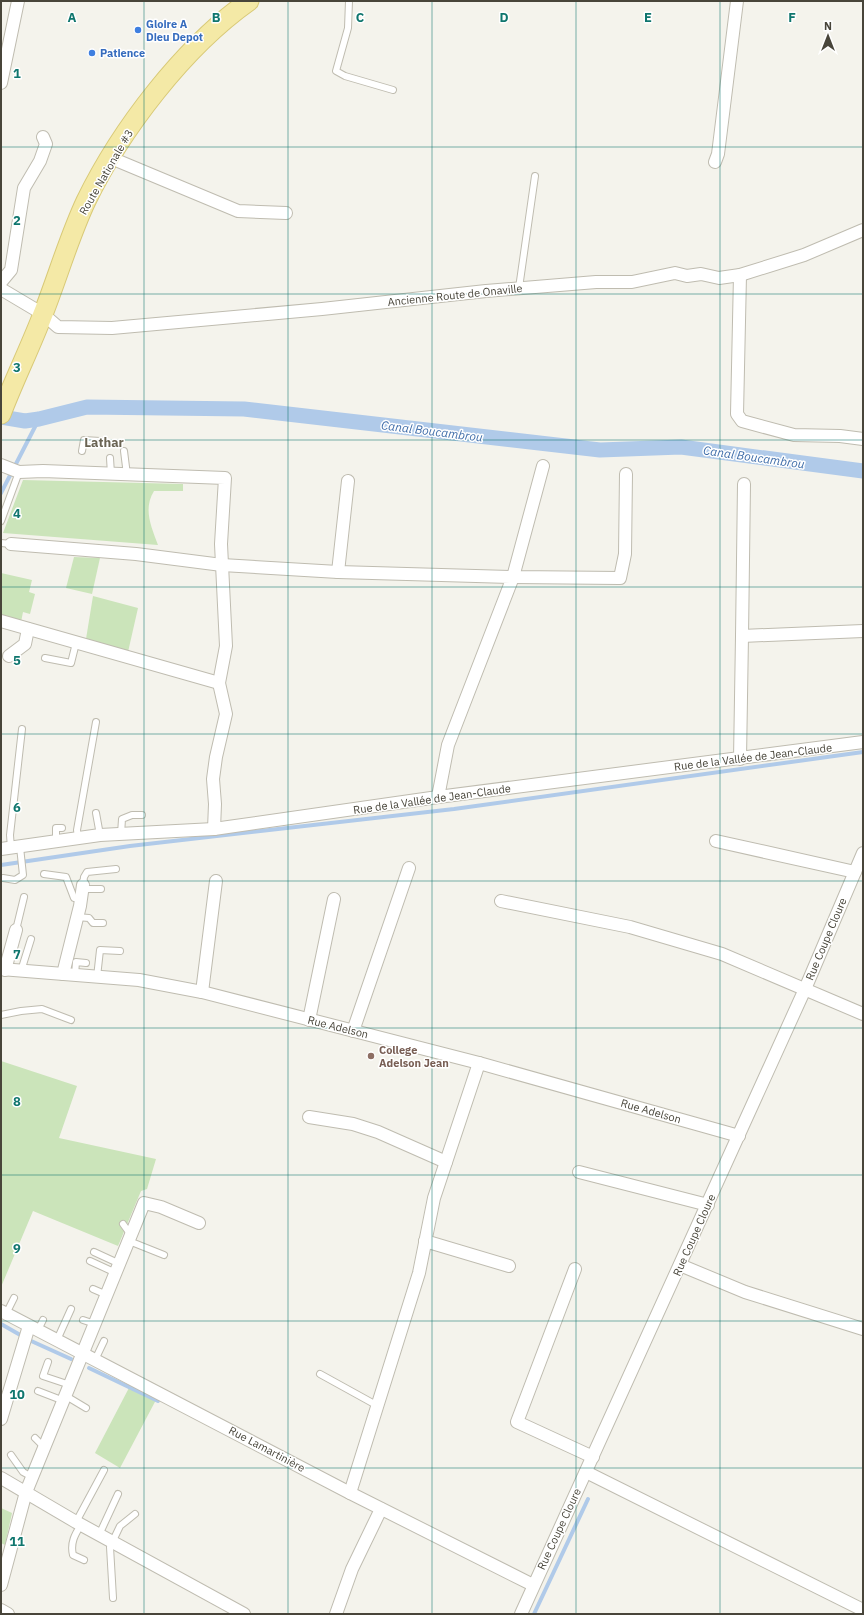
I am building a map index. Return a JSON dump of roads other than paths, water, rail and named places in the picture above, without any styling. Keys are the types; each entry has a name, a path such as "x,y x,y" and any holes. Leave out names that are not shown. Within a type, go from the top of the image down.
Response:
{"main road":[{"name":"Route Nationale #3","path":"1,414 43,314 66,248 87,200 111,158 149,100 184,59 230,14 249,1"}],"street":[{"path":"1,83 18,1"},
{"path":"715,162 718,154 737,1"},
{"path":"1,282 11,270 24,188 40,161 46,144 43,137"},
{"path":"111,158 238,211 286,213"},
{"name":"Ancienne Route de Onaville","path":"1,289 43,314 58,327 112,328 322,309 519,288 596,282 632,282 675,273 687,276 700,274 719,278 740,275 804,255 863,230"},
{"path":"740,275 737,414 742,421 794,435 840,436 863,440"},
{"path":"1,465 19,472 77,468 111,474 127,469 225,478 221,544 226,646 219,683 226,714 216,757 213,779 215,804 214,829"},
{"path":"438,797 448,745 513,577 543,466"},
{"path":"4,545 136,554 222,565 338,572 513,577 620,578 625,554 626,474"},
{"path":"338,572 348,481"},
{"path":"740,759 744,484"},
{"path":"1,621 219,683"},
{"path":"9,656 25,644 28,629"},
{"path":"742,636 863,631"},
{"name":"Rue de la Vallée de Jean-Claude","path":"13,850 56,841 100,835 214,829 438,797 863,742"},
{"path":"716,841 855,872"},
{"name":"Rue Coupe Cloure","path":"521,1614 708,1205 805,989 863,853"},
{"path":"353,1031 409,868"},
{"path":"202,992 216,881"},
{"path":"69,974 82,891"},
{"path":"309,1020 334,899"},
{"path":"502,901 638,929 722,954 863,1014"},
{"path":"3,969 13,932"},
{"name":"Rue Adelson","path":"3,969 139,980 202,992 479,1063 739,1136"},
{"path":"350,1493 419,1273 434,1198 479,1063"},
{"path":"309,1116 353,1124 378,1132 446,1162"},
{"path":"579,1172 708,1205"},
{"path":"1,1585 26,1492 144,1203 161,1207 199,1223"},
{"path":"425,1241 509,1266"},
{"path":"680,1265 745,1292 863,1329"},
{"path":"575,1269 517,1422 593,1457"},
{"name":"Rue Lamartinière","path":"3,1312 32,1330 84,1353 350,1493 533,1585"},
{"path":"1,1419 32,1330"},
{"path":"586,1472 863,1610"},
{"path":"1,1478 99,1535 244,1614"},
{"path":"336,1614 352,1569 381,1509"},
{"path":"1,1610 8,1614"}],"lane":[{"path":"349,1 348,28 336,71 345,76 392,90"},
{"path":"519,288 535,176"},
{"path":"82,451 84,440 100,441"},
{"path":"124,451 124,461 127,469 135,464"},
{"path":"110,458 111,474"},
{"path":"1,521 19,472"},
{"path":"45,658 71,663 76,643"},
{"path":"78,838 77,830 96,722"},
{"path":"3,878 15,880 22,875 22,869 13,850 10,835 22,729"},
{"path":"96,813 100,835"},
{"path":"121,834 122,819 132,814 142,815"},
{"path":"56,841 56,828 62,828"},
{"path":"82,891 84,877 87,872 116,869"},
{"path":"44,874 66,877 74,898 82,891 101,889"},
{"path":"1,955 5,951 13,932 24,897"},
{"path":"77,917 89,918 93,923 103,924"},
{"path":"21,971 30,939"},
{"path":"97,977 100,950 120,951"},
{"path":"69,974 76,962 86,963"},
{"path":"1,1015 42,1009 71,1020"},
{"path":"123,1224 130,1238 164,1255"},
{"path":"94,1252 118,1269"},
{"path":"90,1261 118,1269"},
{"path":"93,1289 107,1295"},
{"path":"3,1312 14,1298"},
{"path":"57,1340 71,1309"},
{"path":"83,1320 95,1324"},
{"path":"95,1360 104,1341"},
{"path":"48,1362 43,1376 86,1408"},
{"path":"320,1374 378,1406"},
{"path":"38,1391 67,1394"},
{"path":"35,1438 40,1444 45,1445"},
{"path":"11,1455 23,1472 32,1477"},
{"path":"84,1560 73,1555 71,1549 79,1523 104,1470"},
{"path":"99,1535 118,1494"},
{"path":"113,1598 110,1547 120,1526 135,1514"}],"waterway":[{"name":"Canal Boucambrou","path":"1,417 25,421 87,407 244,409 600,450 681,447 863,471"},
{"path":"1,493 39,419"},
{"path":"1,865 130,846 454,809 863,752"},
{"path":"1,1324 29,1340 71,1359"},
{"path":"89,1368 158,1401"},
{"path":"534,1614 588,1499"}],"place":[{"name":"Gloire A Dieu Depot","path":"138,30"},
{"name":"Patience","path":"92,53"},
{"name":"College Adelson Jean","path":"371,1056"}],"district":[{"name":"Lathar","path":"104,442"}]}
